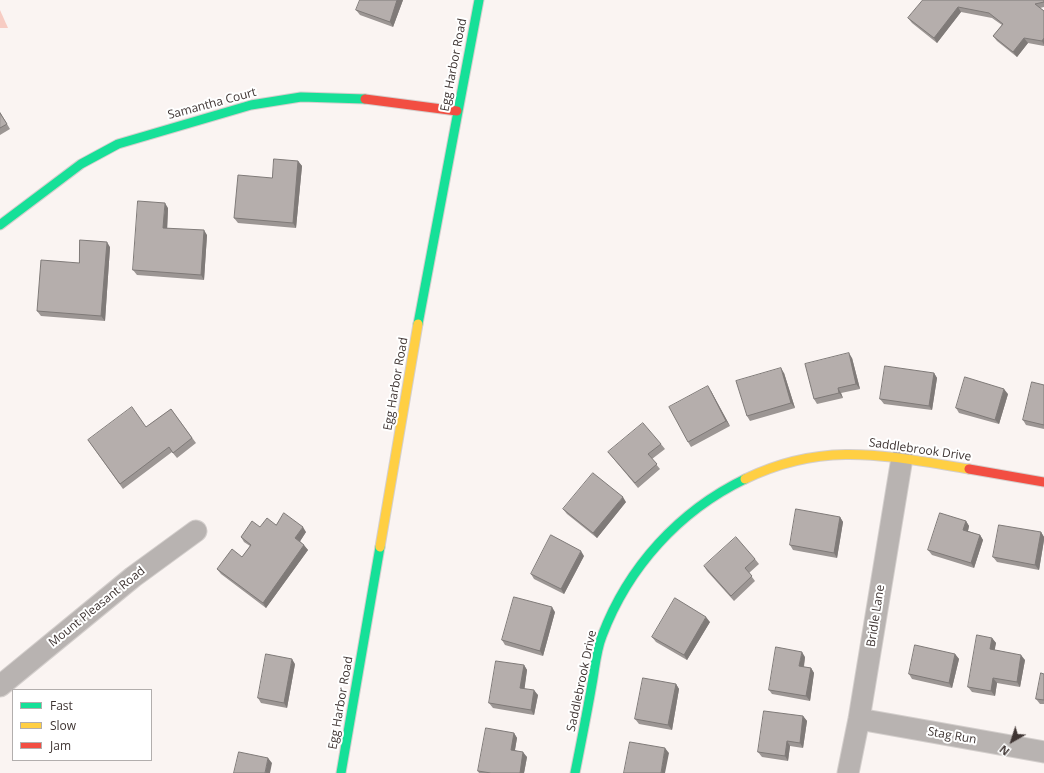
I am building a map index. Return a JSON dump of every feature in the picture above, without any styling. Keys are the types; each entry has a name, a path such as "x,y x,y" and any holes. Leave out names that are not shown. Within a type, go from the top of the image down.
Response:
{"street":[{"name":"Egg Harbor Road","path":"341,773 456,112 479,0"},
{"name":"Samantha Court","path":"0,225 81,164 118,144 251,105 301,97 348,98 456,112"},
{"name":"Saddlebrook Drive","path":"575,773 602,638 611,614 632,574 667,531 710,499 736,483 789,462 837,454 866,454 902,458 1044,482"},
{"name":"Bridle Lane","path":"848,773 859,719 902,458"},
{"name":"Mount Pleasant Road","path":"0,686 133,577 196,530"},
{"name":"Stag Run","path":"859,719 1044,752"}],"shaded area":[{"path":"0,10 8,28 0,28"}],"building":[{"path":"360,0 397,0 390,22 356,10"},
{"path":"923,0 1044,0 1044,2 1035,4 1044,11 1044,38 1042,41 1024,38 1013,52 993,36 1003,24 989,13 958,7 934,38 908,18"},
{"path":"0,113 7,124 0,128"},
{"path":"274,159 298,161 293,223 234,218 238,175 272,178"},
{"path":"138,201 165,203 163,228 204,230 201,275 133,270"},
{"path":"80,240 107,242 101,316 37,311 41,260 79,263"},
{"path":"849,353 856,384 838,388 839,393 814,399 805,364"},
{"path":"885,366 934,373 929,406 880,399"},
{"path":"781,368 791,403 747,416 736,381"},
{"path":"965,377 1004,389 995,420 956,408"},
{"path":"1032,382 1044,385 1044,425 1023,420"},
{"path":"708,386 726,421 688,442 669,407"},
{"path":"132,407 146,427 171,409 192,438 173,453 169,447 120,484 88,440"},
{"path":"643,423 661,444 648,454 657,464 635,483 608,452"},
{"path":"593,473 623,497 593,533 563,509"},
{"path":"796,509 840,517 834,553 790,545"},
{"path":"284,513 303,527 295,538 304,545 263,603 217,569 232,549 242,557 251,545 241,537 252,521 260,527 267,518 276,525"},
{"path":"940,513 966,521 963,530 980,535 971,563 928,550"},
{"path":"999,525 1041,532 1035,565 993,557"},
{"path":"551,535 581,551 561,589 531,574"},
{"path":"736,537 755,559 745,568 752,576 731,596 704,566"},
{"path":"514,597 552,607 540,651 502,640"},
{"path":"675,598 706,617 684,655 652,637"},
{"path":"977,635 992,638 990,649 1021,655 1017,682 993,678 991,691 968,687"},
{"path":"915,645 955,654 949,683 909,674"},
{"path":"776,647 802,652 799,666 811,668 806,696 769,690"},
{"path":"266,654 292,659 284,703 258,698"},
{"path":"496,661 524,665 520,688 534,690 531,710 489,703"},
{"path":"1041,673 1044,674 1044,700 1036,699"},
{"path":"643,678 676,684 668,725 635,719"},
{"path":"764,711 803,716 800,743 787,741 785,756 758,752"},
{"path":"486,728 514,733 511,750 523,752 520,773 491,773 478,771"},
{"path":"630,742 665,748 661,773 624,773"},
{"path":"239,752 268,758 265,773 234,773"}],"traffic: fast":[{"path":"418,324 479,0"},
{"path":"0,225 81,164 118,144 251,105 301,97 365,99"},
{"path":"575,773 598,648 613,611 626,587 641,564 658,544 678,525 698,507 745,479"},
{"path":"341,773 380,547"}],"traffic: slow":[{"path":"380,547 418,324"},
{"path":"745,479 774,467 802,459 829,455 856,454 883,456 969,469"}],"traffic: jam":[{"path":"365,99 457,111"},
{"path":"969,469 1044,482"}]}
